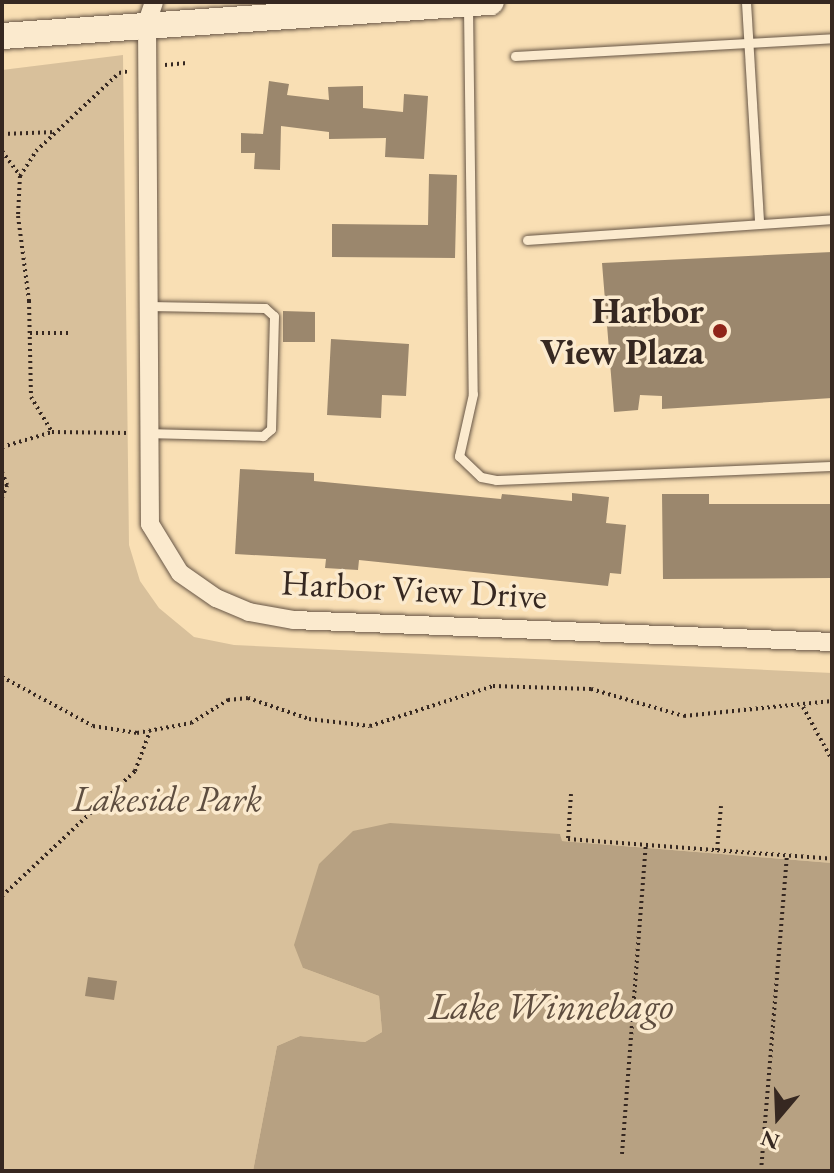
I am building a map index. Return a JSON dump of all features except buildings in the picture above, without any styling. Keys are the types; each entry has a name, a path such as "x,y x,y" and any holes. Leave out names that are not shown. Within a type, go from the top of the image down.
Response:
{"main road":[{"path":"2,36 150,12 480,3"}],"street":[{"name":"Harbor View Drive","path":"150,12 147,67 150,524 159,544 191,583 249,612 294,620 832,642"}],"lane":[{"path":"746,2 759,223"},
{"path":"480,3 473,394 459,456 481,477 496,480 832,466"},
{"path":"515,56 832,38"},
{"path":"527,240 832,219"},
{"path":"148,306 265,308 274,316 271,429 263,436 149,433"}],"path":[{"path":"52,432 31,397 30,333 18,216 20,176 36,151 119,73 187,63"},
{"path":"2,134 56,132"},
{"path":"2,151 20,176"},
{"path":"30,333 71,333"},
{"path":"2,447 52,432 149,433"},
{"path":"2,472 7,485 2,498"},
{"path":"2,677 93,726 150,731 191,723 228,700 248,698 309,719 370,726 493,686 591,689 684,716 803,707 832,701"},
{"path":"803,707 832,760"},
{"path":"2,896 93,815 135,771 150,731"},
{"path":"571,794 568,839 832,859"},
{"path":"717,850 721,806"},
{"path":"622,1154 646,845"},
{"path":"761,1171 787,855"}],"green space":[{"name":"Lakeside Park","path":"123,55 129,545 140,581 159,608 194,637 234,645 832,673 832,863 561,841 560,834 303,968 379,996 382,1032 365,1042 300,1036 277,1046 253,1171 2,1171 2,70"}],"water":[{"name":"Lake Winnebago","path":"390,823 560,834 562,841 832,863 832,1171 253,1171 277,1046 300,1036 365,1042 382,1032 379,996 303,968 294,945 319,864 353,831"}],"place":[{"name":"Harbor View Plaza","path":"720,331"}]}
